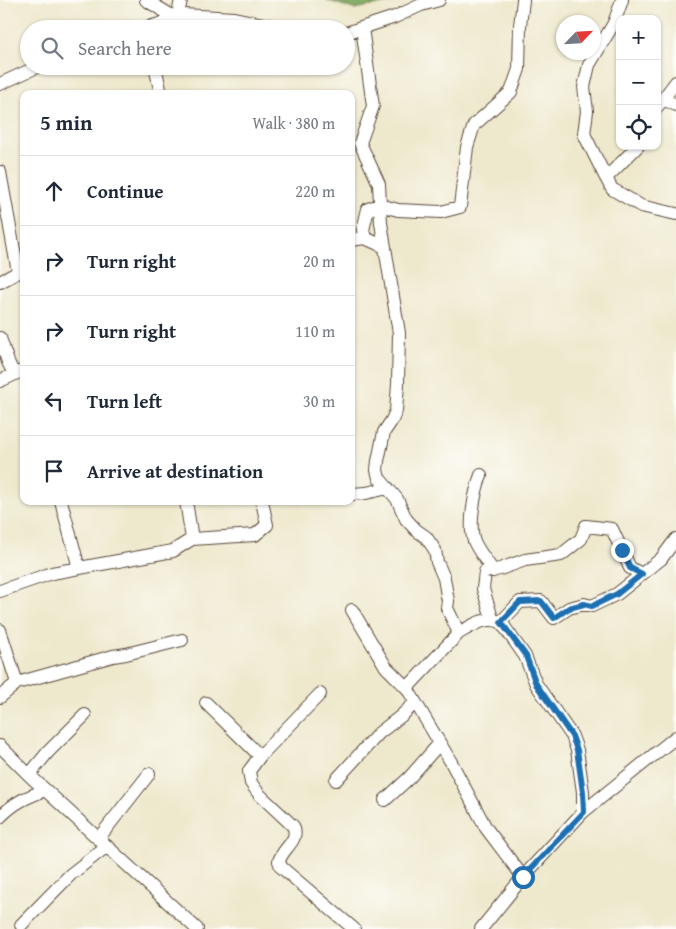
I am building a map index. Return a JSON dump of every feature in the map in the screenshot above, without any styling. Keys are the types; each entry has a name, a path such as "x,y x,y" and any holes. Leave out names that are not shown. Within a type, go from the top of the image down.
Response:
{"street":[{"path":"146,0 177,19"},
{"path":"177,19 181,0"},
{"path":"355,30 439,0"},
{"path":"365,238 363,230 368,209 380,204 398,210 422,212 441,212 460,207 467,147 474,125 511,92 519,69 523,0"},
{"path":"622,0 614,23 589,64 584,87 587,111 584,134 612,189 641,206 676,214"},
{"path":"173,20 183,15 216,16 244,20"},
{"path":"362,28 373,106 360,143 379,184 381,223 399,333 396,410 384,432 378,461 379,478 397,499 406,519 426,537 435,550 437,562 444,578 448,600 447,608 459,633"},
{"path":"0,84 20,75"},
{"path":"154,75 160,90"},
{"path":"661,102 676,82"},
{"path":"661,103 676,105"},
{"path":"606,178 634,150"},
{"path":"0,172 20,266"},
{"path":"355,239 365,238 385,247"},
{"path":"0,282 20,272"},
{"path":"0,338 8,362 19,372 0,382"},
{"path":"480,475 471,530 474,542 493,571"},
{"path":"355,494 388,488"},
{"path":"62,505 80,568"},
{"path":"187,505 192,539"},
{"path":"0,591 52,573 173,551 192,539 255,536 266,525 263,505"},
{"path":"584,812 577,750 572,736 536,684 526,656 496,620 483,589 485,572 500,569 524,560 561,555 580,539 586,526 612,529 630,568 642,574"},
{"path":"407,688 459,633 478,622 496,620 520,602 541,601 554,618 569,608 584,604 592,606 617,594 661,558 676,539"},
{"path":"352,610 386,667 407,688 414,703 451,762 486,828 523,877"},
{"path":"0,630 17,683"},
{"path":"0,697 17,683 114,656 182,640"},
{"path":"320,694 260,756 250,771 251,783 259,794 293,826 296,832 294,839 278,861 281,867 354,929"},
{"path":"206,703 260,756"},
{"path":"336,780 379,733 414,703"},
{"path":"28,775 85,715"},
{"path":"481,929 523,877 584,812 676,737"},
{"path":"386,800 409,778 439,744"},
{"path":"0,746 28,775 197,929"},
{"path":"20,925 102,842 149,774"},
{"path":"0,817 21,799 45,790"}],"green space":[{"path":"326,0 406,0 354,9"}],"route":[{"path":"523,877 584,812 583,792 577,750 572,736 536,684 526,656 501,622 520,602 541,601 554,618 569,608 584,604 592,606 617,594 642,574 630,568 622,550"}]}
